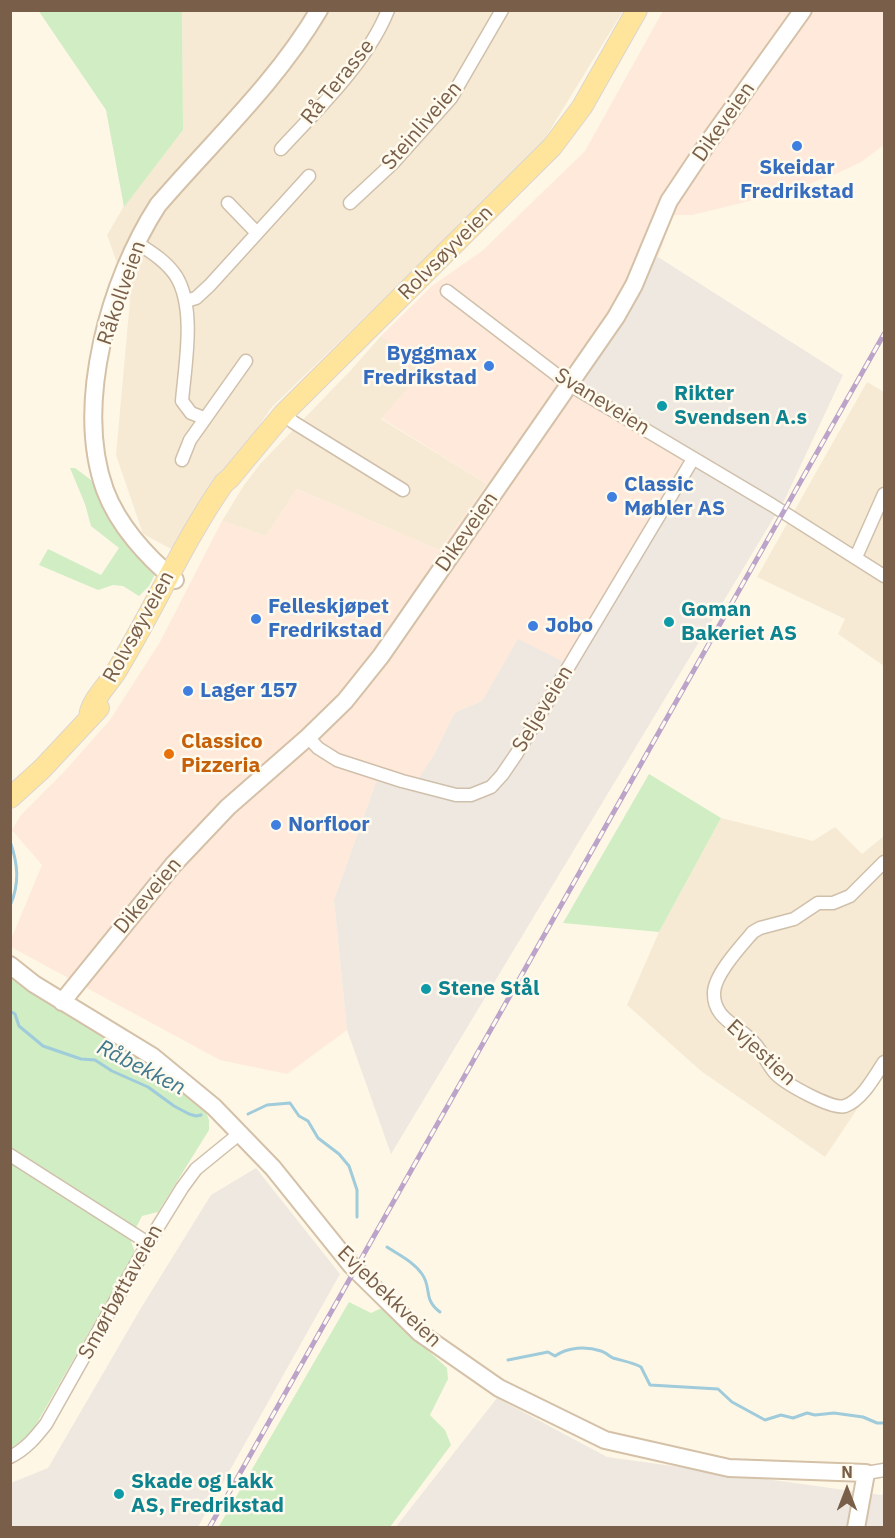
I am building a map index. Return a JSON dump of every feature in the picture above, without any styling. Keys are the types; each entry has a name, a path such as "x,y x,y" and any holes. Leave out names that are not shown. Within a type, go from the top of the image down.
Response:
{"main road":[{"name":"Rolvsøyveien","path":"10,798 68,743 89,717 95,714 122,674 175,571 227,487 230,478 284,413 552,147 582,107 637,10"}],"street":[{"name":"Råkollveien","path":"175,571 147,551 127,530 105,491 98,465 94,428 94,401 103,344 115,299 137,243 158,205 260,92 302,40 320,10"},
{"name":"Rå Terasse","path":"281,149 334,92 374,39 388,10"},
{"name":"Steinliveien","path":"350,203 393,163 451,98 502,10"},
{"name":"Dikeveien","path":"62,1002 173,865 228,807 308,737 345,701 381,656 616,318 634,285 669,201 803,10"},
{"path":"186,301 196,298 210,285 309,176"},
{"path":"228,203 257,233"},
{"path":"137,243 161,259 176,277 186,301 187,335 182,401 191,413 204,418"},
{"name":"Svaneveien","path":"447,291 570,384 885,576"},
{"path":"182,460 190,440 204,418 216,405 246,361"},
{"path":"284,413 293,422 403,489"},
{"name":"Seljeveien","path":"308,737 318,748 337,760 402,781 456,795 471,795 491,787 502,776 517,753 693,459"},
{"path":"856,557 885,494"},
{"name":"Evjestien","path":"885,862 850,896 833,903 818,903 794,919 753,932 716,980 714,996 716,1006 723,1017 755,1043 774,1072 785,1083 834,1105 844,1107 856,1099 885,1062"},
{"name":"Evjebekkveien","path":"10,965 62,1002 152,1056 214,1107 273,1168 351,1265 371,1285 420,1333 499,1388 605,1440 729,1468 866,1473 885,1470"},
{"name":"Smørbøttaveien","path":"10,1457 33,1441 46,1424 148,1243 196,1169 239,1134"},
{"path":"10,1155 148,1243"},
{"path":"856,1527 866,1473"}],"shaded area":[{"path":"182,11 623,11 539,148 271,408 175,551 143,534 116,455 130,300 107,235 124,206 183,130"},
{"path":"663,11 884,11 884,145 861,162 790,191 692,215 673,215 658,257 648,253 693,459 570,666 518,640 482,701 456,712 453,716 434,755 415,785 379,774 334,900 347,1030 287,1074 220,1060 11,947 10,942 42,865 12,830 21,815 63,773 110,720 160,642 222,521 266,536 297,489 439,550 487,484 381,418 425,369 381,336 432,286 482,251 585,151"},
{"path":"647,253 658,257 843,375 785,499 391,1154 347,1030 334,900 379,774 415,784 434,755 453,716 456,712 482,701 518,639 570,665 693,460 570,384"},
{"path":"381,336 426,368 381,419 487,484 439,550 297,489 266,536 222,521 244,485 261,463"},
{"path":"867,382 884,392 884,666 838,634 845,619 757,577"},
{"path":"721,818 813,841 835,827 862,854 884,836 884,1069 825,1157 701,1071 627,1005 659,932"},
{"path":"256,1168 340,1274 198,1527 11,1527 11,1483 48,1468 141,1308 211,1195"},
{"path":"497,1398 607,1457 884,1494 884,1527 395,1528"}],"green space":[{"path":"38,10 182,11 183,130 124,207 106,110"},
{"path":"70,468 75,468 99,486 107,514 156,572 149,586 139,596 123,586 113,585 98,590 39,565 48,549 101,575 119,548 91,526 85,504"},
{"path":"649,774 721,818 659,932 563,923"},
{"path":"11,971 89,1027 154,1062 203,1104 209,1120 209,1130 158,1212 142,1216 130,1239 135,1252 30,1435 11,1448"},
{"path":"349,1302 371,1313 382,1308 447,1368 448,1379 430,1415 445,1430 451,1445 390,1527 218,1528"}],"waterway":[{"name":"Råbekken","path":"10,841 17,873 10,906"},
{"name":"Råbekken","path":"10,1011 15,1014 19,1026 43,1046 81,1059 95,1060 112,1071 148,1087 189,1114 201,1115"},
{"name":"Råbekken","path":"248,1114 267,1105 290,1103 299,1116 308,1121 318,1138 339,1154 349,1166 357,1190 357,1217"},
{"path":"387,1247 419,1270 427,1284 431,1303 440,1312"},
{"path":"508,1360 548,1352 555,1356 571,1349 589,1348 641,1367 650,1385 718,1389 732,1402 765,1420 781,1415 793,1418 807,1413 815,1415 834,1413 884,1423"}],"railway":[{"path":"209,1528 884,334"}],"place":[{"name":"Skeidar Fredrikstad","path":"797,146"},
{"name":"Byggmax Fredrikstad","path":"489,366"},
{"name":"Rikter Svendsen A.s","path":"662,406"},
{"name":"Classic Møbler AS","path":"612,497"},
{"name":"Felleskjøpet Fredrikstad","path":"256,619"},
{"name":"Goman Bakeriet AS","path":"669,622"},
{"name":"Jobo","path":"533,626"},
{"name":"Lager 157","path":"188,691"},
{"name":"Classico Pizzeria","path":"169,754"},
{"name":"Norfloor","path":"276,825"},
{"name":"Stene Stål","path":"426,989"},
{"name":"Skade og Lakk AS, Fredrikstad","path":"119,1494"}]}
